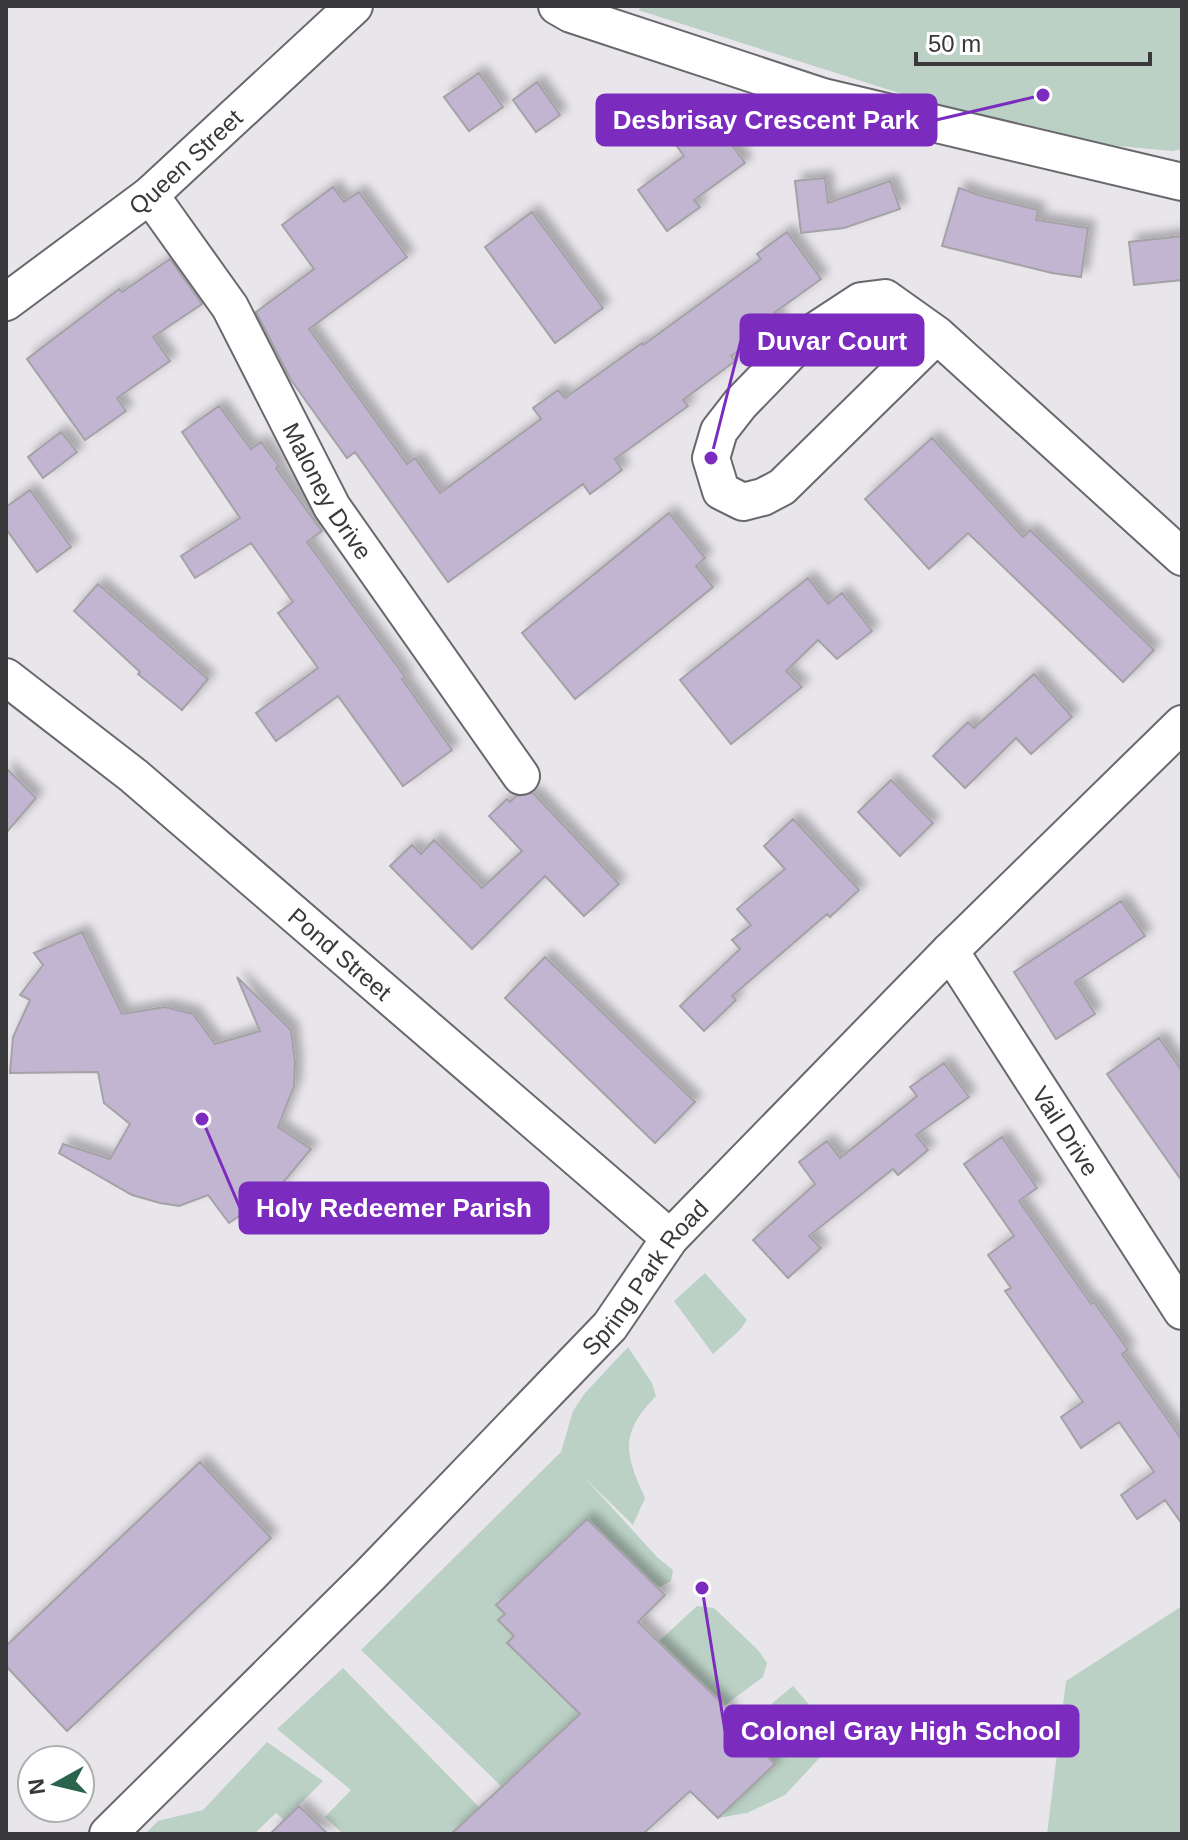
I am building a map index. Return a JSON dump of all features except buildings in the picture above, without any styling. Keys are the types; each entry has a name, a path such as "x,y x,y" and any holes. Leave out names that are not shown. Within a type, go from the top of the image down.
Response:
{"street":[{"name":"Queen Street","path":"6,302 150,195 354,6"},
{"path":"557,6 571,14 701,59 823,97 1182,182"},
{"name":"Maloney Drive","path":"150,195 230,307 332,507 521,776"},
{"path":"937,335 782,487 763,497 743,502 721,491 711,458 719,431 740,404 803,339 861,301 885,298 937,335 1182,557"},
{"name":"Pond Street","path":"6,677 134,776 670,1238"},
{"name":"Spring Park Road","path":"108,1834 370,1575 610,1326 670,1238 950,951 1182,724"},
{"name":"Vail Drive","path":"950,951 1182,1311"}],"green space":[{"path":"644,6 1182,6 1182,149 1172,151 1118,146 1018,128 638,10"},
{"path":"705,1273 747,1320 713,1354 674,1301"},
{"path":"628,1347 652,1383 656,1396 644,1409 631,1433 630,1456 645,1498 633,1525 584,1477 657,1557 673,1570 671,1581 658,1588 505,1614 499,1620 514,1636 507,1643 570,1704 595,1681 581,1766 554,1738 501,1786 361,1650 561,1452 573,1411 585,1393"},
{"path":"697,1606 714,1608 758,1650 767,1663 763,1677 724,1706 659,1641"},
{"path":"1182,1606 1182,1834 1047,1834 1066,1681"},
{"path":"343,1668 479,1807 451,1834 343,1834 325,1817 351,1790 277,1729"},
{"path":"793,1686 838,1738 785,1795 747,1813 718,1818 775,1764 740,1730"},
{"path":"267,1742 323,1781 284,1820 276,1813 254,1834 145,1834 158,1821 203,1810"}],"place":[{"name":"Desbrisay Crescent Park","path":"1043,95"},
{"name":"Duvar Court","path":"711,458"},
{"name":"Holy Redeemer Parish","path":"202,1119"},
{"name":"Colonel Gray High School","path":"702,1588"}]}
